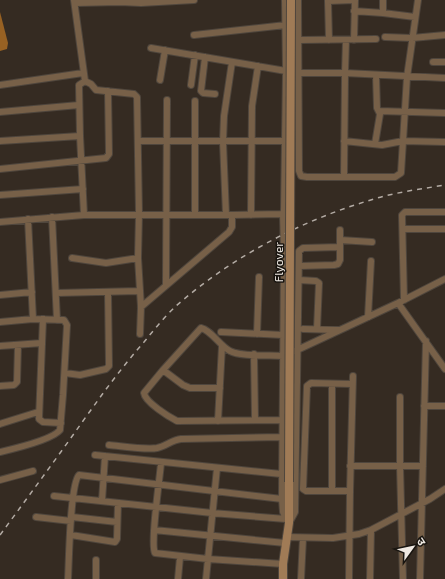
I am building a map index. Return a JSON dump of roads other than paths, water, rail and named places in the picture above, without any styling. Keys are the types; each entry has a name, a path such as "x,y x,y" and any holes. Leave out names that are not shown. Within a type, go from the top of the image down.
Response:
{"main road":[{"name":"Flyover","path":"283,579 289,482 291,0"}],"street":[{"path":"140,334 138,258 138,141 136,95 96,90 91,84 85,81 75,2 141,3 194,0"},
{"path":"285,0 286,71 283,214 283,420 281,474 283,512 287,521"},
{"path":"298,0 300,73 299,171 301,176 307,177 395,177 399,175 402,170 407,77 418,0"},
{"path":"329,40 328,1 355,0 354,40"},
{"path":"382,0 383,13"},
{"path":"354,11 415,17"},
{"path":"194,35 286,25"},
{"path":"386,37 412,38 445,36"},
{"path":"299,40 376,39"},
{"path":"344,177 346,40"},
{"path":"151,48 286,71"},
{"path":"160,80 165,50"},
{"path":"191,85 195,55"},
{"path":"206,57 201,91 203,93 215,94"},
{"path":"140,307 229,232 232,227 229,215 223,142 224,116 232,62"},
{"path":"433,62 445,62"},
{"path":"251,215 252,106 258,66"},
{"path":"0,85 83,73"},
{"path":"300,73 376,74 407,77 445,78"},
{"path":"375,144 380,114 377,106 376,74"},
{"path":"84,215 79,85 85,81"},
{"path":"0,169 104,159 108,156 108,91"},
{"path":"166,100 166,284"},
{"path":"195,101 195,215"},
{"path":"0,112 79,104"},
{"path":"378,111 445,113"},
{"path":"0,141 80,136"},
{"path":"138,141 285,141"},
{"path":"344,141 382,145 403,141 445,142"},
{"path":"285,168 299,171"},
{"path":"0,195 83,189"},
{"path":"445,212 404,212 402,217 401,301 445,369"},
{"path":"0,222 84,215 283,214"},
{"path":"52,217 57,320"},
{"path":"28,219 33,319"},
{"path":"403,229 445,229"},
{"path":"299,266 336,265 340,260 340,230"},
{"path":"340,240 372,242"},
{"path":"287,521 295,512 299,251 301,248 340,247"},
{"path":"72,258 106,264 138,258"},
{"path":"368,317 371,261"},
{"path":"257,334 259,277"},
{"path":"283,420 177,421 171,419 146,399 144,393 201,328 206,330 222,346 232,352 283,356 341,330 445,279"},
{"path":"298,280 316,281 319,283 317,329"},
{"path":"56,293 139,291"},
{"path":"0,295 32,292"},
{"path":"64,374 83,374 106,369 109,366 108,292"},
{"path":"43,319 38,412 39,419 41,422 61,423"},
{"path":"0,322 43,319 64,320 67,325 61,423 59,432 34,443 0,452"},
{"path":"303,329 341,330"},
{"path":"221,332 283,335"},
{"path":"420,579 426,341"},
{"path":"0,346 42,343"},
{"path":"0,386 14,385 17,382 18,345"},
{"path":"218,421 222,346"},
{"path":"254,354 255,420"},
{"path":"163,370 180,384 186,386 220,388"},
{"path":"349,579 350,466 353,376"},
{"path":"350,491 306,491 303,489 307,386 311,383 352,384"},
{"path":"332,384 332,491"},
{"path":"400,397 403,579"},
{"path":"424,406 445,406"},
{"path":"0,424 38,412"},
{"path":"109,445 155,448 181,439 282,437"},
{"path":"95,455 281,474"},
{"path":"102,501 106,456"},
{"path":"162,462 154,530 153,550 155,553 180,557 283,564"},
{"path":"350,466 423,466"},
{"path":"206,579 217,468"},
{"path":"0,480 33,471"},
{"path":"68,579 73,498 77,476 80,475 214,490 282,499"},
{"path":"154,530 210,536 286,540 350,536 371,530 445,490"},
{"path":"54,496 287,521"},
{"path":"71,535 115,542 117,539 118,503"},
{"path":"36,517 118,522"},
{"path":"370,579 371,530"},
{"path":"301,579 303,538"},
{"path":"178,579 180,557"},
{"path":"96,560 96,579"}],"railway":[{"path":"0,535 128,361 168,314 198,288 221,271 269,242 321,218 383,197 445,185"}]}
